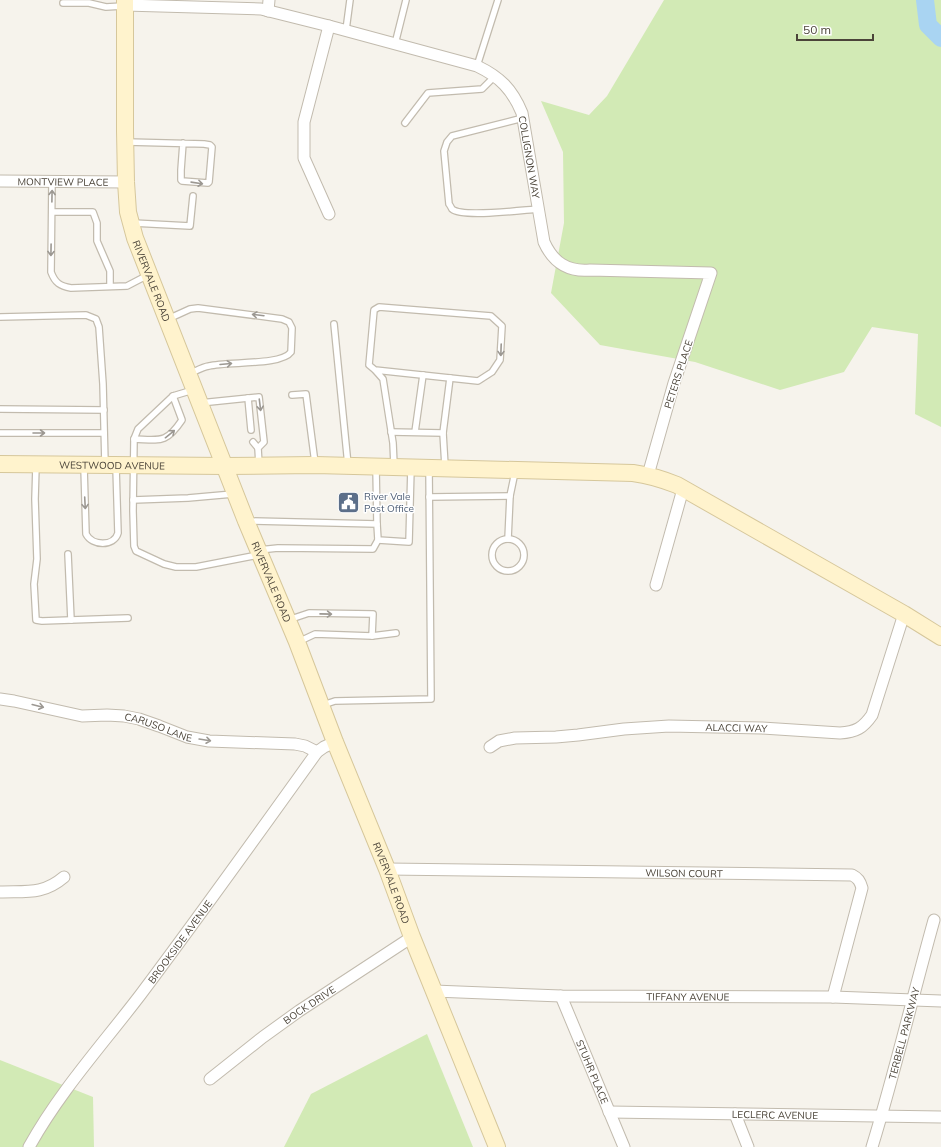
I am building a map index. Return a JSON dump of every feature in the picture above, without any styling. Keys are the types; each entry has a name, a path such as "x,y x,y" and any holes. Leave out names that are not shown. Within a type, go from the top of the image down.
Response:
{"street":[{"name":"COLLIGNON WAY","path":"125,3 261,9 269,6 329,26 477,66 495,76 509,89 516,100 523,118 544,242 549,252 556,260 564,266 584,270 711,273"},
{"name":"RIVERVALE ROAD","path":"125,3 126,182 128,212 135,238 246,521 297,642 335,742 387,869 412,937 497,1147"},
{"path":"329,26 304,122 304,158 329,214"},
{"name":"MONTVIEW PLACE","path":"0,181 126,182"},
{"name":"PETERS PLACE","path":"648,475 674,383 711,273"},
{"name":"WESTWOOD AVENUE","path":"0,464 225,466 315,465 632,473 648,475 666,480 683,489 904,614 941,637"},
{"path":"656,585 683,489"},
{"name":"ALACCI WAY","path":"490,747 500,741 515,738 556,737 624,729 669,726 762,728 850,733 866,723 872,715 904,614"},
{"name":"CARUSO LANE","path":"0,699 14,700 59,712 82,716 107,715 132,718 159,726 187,737 209,741 295,744 305,746 317,752"},
{"name":"BROOKSIDE AVENUE","path":"29,1147 57,1103 141,994 317,752 335,742"},
{"name":"WILSON COURT","path":"387,869 852,875 861,882 862,888 833,997"},
{"path":"0,892 42,890 57,884 64,877"},
{"name":"TERBELL PARKWAY","path":"872,1147 882,1116 934,920"},
{"name":"BOCK DRIVE","path":"210,1079 298,1011 412,937"},
{"name":"TIFFANY AVENUE","path":"434,991 561,996 833,997 941,1001"},
{"name":"STUHR PLACE","path":"561,996 624,1147"},
{"name":"LECLERC AVENUE","path":"609,1112 941,1117"},
{"path":"735,1114 748,1147"}],"lane":[{"path":"346,30 350,0"},
{"path":"395,44 406,0"},
{"path":"477,66 498,0"},
{"path":"63,3 89,3 106,7 125,3"},
{"path":"405,123 428,93 482,89 495,76"},
{"path":"523,118 452,136 447,142 444,151 449,204 452,209 459,212 490,214 538,209"},
{"path":"125,142 183,143 210,145 212,148 208,183 181,180 183,143"},
{"path":"52,181 51,272 53,278 58,283 71,288 127,286 149,275"},
{"path":"131,223 190,226 193,196"},
{"path":"52,212 93,212 97,223 97,241 110,271 110,286"},
{"path":"376,370 478,381 492,372 500,360 502,326 491,316 379,307 374,310 369,365 376,370 383,379 393,443 394,467"},
{"path":"167,319 190,309 198,308 282,319 289,322 292,328 291,352 285,357 272,361 226,363 209,366 189,374"},
{"path":"0,317 86,316 96,319 99,327 103,384 104,433 110,465 118,533 114,540 107,543 99,543 89,539 86,534 84,464"},
{"path":"334,324 348,466"},
{"path":"415,432 422,375"},
{"path":"445,468 442,433 450,378"},
{"path":"292,395 306,394 315,465"},
{"path":"134,439 160,440 173,433 182,420 173,396"},
{"path":"258,448 264,442 259,397 173,396 138,429 134,439 133,500 134,546 136,551 164,564 176,567 196,567 278,548 373,549 378,540 376,467"},
{"path":"248,398 251,430"},
{"path":"0,409 104,410"},
{"path":"391,432 442,433"},
{"path":"0,433 104,433"},
{"path":"253,442 258,448 259,466"},
{"path":"36,464 34,499 37,559 34,584 36,620 128,618"},
{"path":"378,540 409,542 411,468"},
{"path":"321,705 335,701 431,699 429,468"},
{"path":"508,539 510,496 516,470"},
{"path":"133,500 188,498 236,494"},
{"path":"429,497 510,496"},
{"path":"246,521 377,524"},
{"path":"508,539 518,543 524,552 524,557 519,567 509,571 503,570 495,564 493,555 496,546 503,540 508,539"},
{"path":"68,554 71,620"},
{"path":"288,620 309,613 373,614 372,636"},
{"path":"297,642 314,634 372,636 396,633"}],"green space":[{"path":"664,0 941,0 941,427 915,414 918,334 872,327 844,372 780,390 695,362 600,345 551,293 564,223 563,152 541,101 589,115 607,96"},
{"path":"427,1034 473,1147 284,1147 311,1094"},
{"path":"0,1060 93,1097 94,1147 0,1147"}],"waterway":[{"path":"925,0 928,25 941,38"}],"place":[{"name":"River Vale Post Office","path":"349,502"}]}
